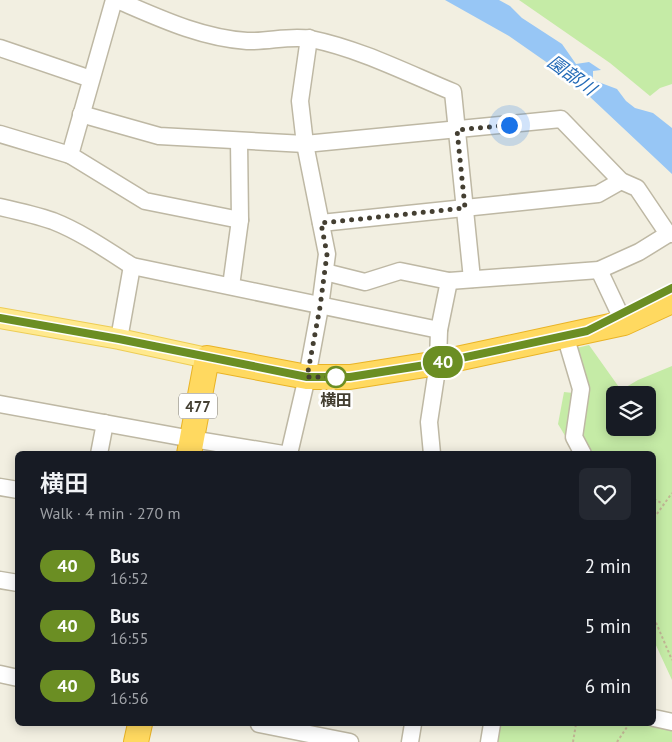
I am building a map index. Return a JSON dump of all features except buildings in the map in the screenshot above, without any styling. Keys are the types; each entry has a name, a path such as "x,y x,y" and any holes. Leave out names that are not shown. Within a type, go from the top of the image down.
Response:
{"highway":[{"path":"622,319 672,288"},
{"path":"207,358 307,377 350,377 438,363 576,333 672,301"},
{"name":"477","path":"191,447 207,358"},
{"path":"136,742 140,726"}],"main road":[{"path":"0,318 119,339 207,358"}],"street":[{"path":"70,155 116,0 173,23 213,36 248,41 288,37 309,38 341,46 453,92 472,278"},
{"path":"290,451 307,377 320,307 327,254 305,144 300,102 309,38"},
{"path":"0,48 91,79"},
{"path":"81,114 160,136 305,144 561,119 621,181 637,188 670,234 638,252 599,270 449,281 400,271 365,282 325,272"},
{"path":"0,134 70,155 145,202 240,220"},
{"path":"231,286 240,220 239,141"},
{"path":"321,223 598,194 621,181"},
{"path":"0,207 55,222 90,240 132,266 231,286 320,307 439,330"},
{"path":"119,339 132,266"},
{"path":"599,270 622,319"},
{"path":"432,451 429,422 438,363 439,330 449,281"},
{"path":"576,333 581,389 574,437 581,451"},
{"path":"0,404 105,423 191,447 244,451"},
{"path":"100,451 105,423"},
{"path":"0,487 15,490"},
{"path":"0,580 15,583"},
{"path":"0,674 15,677"},
{"path":"656,718 672,722"},
{"path":"270,726 350,742"},
{"path":"410,742 413,726"},
{"path":"489,742 492,726"}],"path":[{"path":"656,515 672,493"},
{"path":"656,500 663,504"},
{"path":"656,623 672,660"},
{"path":"573,742 576,726"},
{"path":"617,742 628,726"}],"green space":[{"path":"519,0 672,0 672,84 660,88 650,96 610,63"},
{"path":"589,345 618,386 606,386 606,436 656,436 656,386 628,386 672,366 672,680 656,645 656,451 574,451 558,424 564,392 573,393 574,384 564,351"},
{"path":"656,724 672,726 672,742 494,742 497,726 656,726"}],"water":[{"name":"園部川","path":"445,0 499,0 510,6 522,18 562,44 576,64 589,62 601,70 593,71 593,80 617,89 626,101 635,108 653,113 672,128 672,174 572,80 509,36"}],"bus line":[{"name":"40","path":"0,318 119,339 307,377 350,377 438,363 587,331 672,288"}],"place":[{"name":"横田","path":"336,377"}],"route":[{"path":"336,377 307,377 320,307 327,254 321,223 465,208 457,130 509,125"}]}
